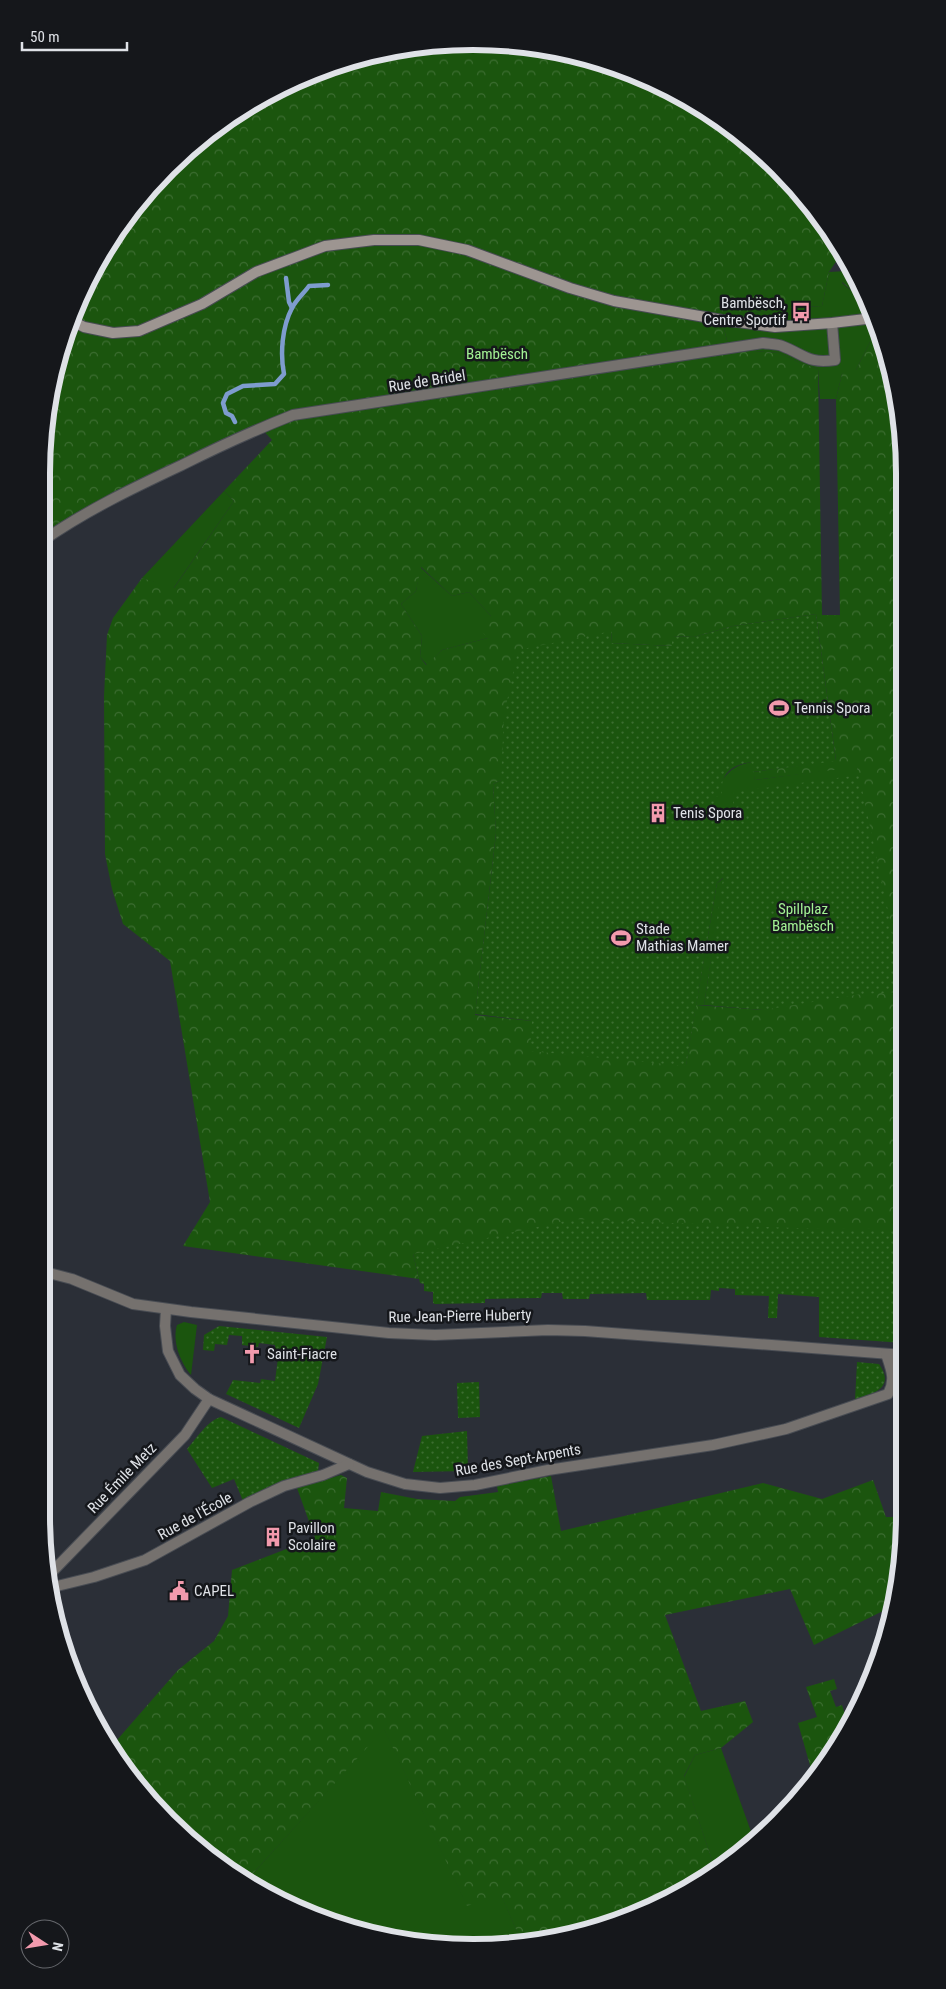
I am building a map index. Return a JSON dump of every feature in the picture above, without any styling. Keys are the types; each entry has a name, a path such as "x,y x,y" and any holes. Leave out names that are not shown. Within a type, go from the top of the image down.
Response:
{"main road":[{"path":"77,324 84,327 113,333 139,331 202,304 256,272 325,246 374,240 419,240 467,250 570,288 614,301 660,310 775,327 867,319"}],"street":[{"name":"Rue de Bridel","path":"50,536 116,496 234,440 293,415 763,343 781,345 808,359 820,362 834,360 832,323"},
{"name":"Rue Jean-Pierre Huberty","path":"50,1273 72,1279 133,1304 166,1310 389,1333 435,1335 548,1330 585,1331 886,1354"},
{"name":"Rue des Sept-Arpents","path":"166,1310 165,1326 168,1351 180,1375 209,1399 375,1476 398,1482 440,1488 475,1485 548,1470 713,1445 786,1430 888,1394 892,1385 892,1375 886,1354"},
{"path":"886,1354 896,1355"},
{"name":"Rue Émile Metz","path":"54,1570 185,1435 209,1399"},
{"name":"Rue de l'École","path":"56,1587 145,1560 250,1502 284,1486 323,1475 349,1464"}],"green space":[{"name":"Bambësch","path":"445,51 501,51 556,58 582,64 635,82 708,121 752,155 809,215 837,259 829,272 822,306 772,309 722,320 729,349 779,353 818,369 822,615 840,615 836,399 842,374 852,368 856,370 873,335 888,390 895,445 896,473 896,1229 820,1229 413,1254 419,1279 183,1246 210,1202 170,961 123,924 112,889 105,854 104,696 107,635 113,618 142,578 174,588 234,501 224,491 272,440 261,428 50,534 51,445 58,390 72,337 82,311 107,261 137,215 194,155 238,121 311,82 364,64 390,58","holes":["421,567 452,596 469,592 491,616 480,630 488,638 442,650 426,665 420,657 422,636 401,604 416,591","816,614 836,760 753,772 755,780 857,767 858,775 844,777 763,1010 696,1005 686,1065 532,1021 475,1015 496,833 493,784 501,780 612,632 611,643 672,646 673,636 694,637 733,626"]},
{"path":"844,271 846,274 842,283 856,295 873,335 856,370 842,374 836,399 820,399 818,369 779,353 729,349 722,320 772,309 822,306 829,272"},
{"path":"846,274 856,294 842,282"},
{"path":"224,491 234,501 173,589 142,578"},
{"path":"420,567 452,596 469,592 491,616 488,638 442,650 427,665 420,657 422,636 401,604 416,591"},
{"name":"Spillplaz Bambësch","path":"816,614 836,761 753,772 751,762 738,765 725,775 722,794 716,797 713,811 732,814 734,792 859,775 893,934 896,953 896,992 862,994 763,1010 704,1005 723,878 717,883 686,1066 530,1051 532,1021 475,1014 496,834 493,784 501,780 504,715 518,650 612,631 611,643 672,646 672,636 694,637 733,626"},
{"path":"752,762 755,780 857,766 859,775 732,814 713,811 717,793 724,779 735,768"},
{"path":"724,878 704,1005 696,1005 717,883"},
{"path":"574,1219 820,1229 896,1229 896,1342 819,1337 819,1297 778,1294 777,1318 768,1318 769,1296 735,1295 735,1289 719,1288 719,1291 711,1290 710,1300 647,1300 646,1293 590,1294 589,1299 563,1299 562,1293 542,1293 541,1298 485,1299 485,1303 435,1304 433,1303 433,1292 424,1291 424,1284 420,1283 413,1254"},
{"path":"184,1322 197,1325 191,1375 180,1358 176,1344 177,1325"},
{"path":"219,1326 327,1337 318,1384 299,1428 226,1394 233,1380 260,1383 261,1379 275,1381 279,1350 275,1349 275,1345 259,1343 258,1347 242,1345 242,1336 229,1335 227,1345 215,1344 214,1351 203,1350 204,1335"},
{"path":"857,1362 879,1364 884,1372 885,1379 880,1389 855,1400"},
{"path":"479,1382 480,1417 458,1418 457,1383"},
{"path":"221,1417 319,1463 318,1472 279,1483 243,1501 234,1479 212,1488 187,1449 211,1422"},
{"path":"467,1431 468,1471 413,1472 422,1436"},
{"path":"341,1475 347,1478 344,1508 378,1511 381,1492 417,1499 455,1501 460,1497 498,1492 497,1486 551,1476 561,1531 763,1483 822,1499 873,1480 886,1517 896,1517 895,1544 888,1599 886,1610 814,1645 790,1589 665,1615 701,1711 745,1701 753,1722 721,1748 695,1755 684,1776 713,1864 660,1895 609,1917 556,1931 519,1936 501,1895 467,1906 384,1729 251,1876 215,1852 174,1815 137,1774 115,1742 178,1670 214,1641 228,1616 232,1570 315,1538 297,1488"},
{"path":"834,1679 837,1689 830,1691 836,1707 842,1705 845,1716 811,1770 798,1723 817,1717 806,1687"},
{"path":"384,1728 467,1905 501,1894 519,1936 473,1939 445,1938 390,1931 337,1917 311,1907 251,1876"},
{"path":"721,1748 752,1834 713,1864 684,1777 695,1755"}],"waterway":[{"path":"286,278 289,302 292,308"},
{"path":"235,422 232,416 226,413 223,403 227,394 243,386 275,384 284,374 282,358 283,341 286,324 292,308 309,286 328,285"}],"place":[{"name":"Bambësch, Centre Sportif","path":"801,312"},
{"name":"Tennis Spora","path":"779,708"},
{"name":"Tenis Spora","path":"658,813"},
{"name":"Stade Mathias Mamer","path":"621,938"},
{"name":"Saint-Fiacre","path":"252,1354"},
{"name":"Pavillon Scolaire","path":"273,1537"},
{"name":"CAPEL","path":"179,1591"}]}
